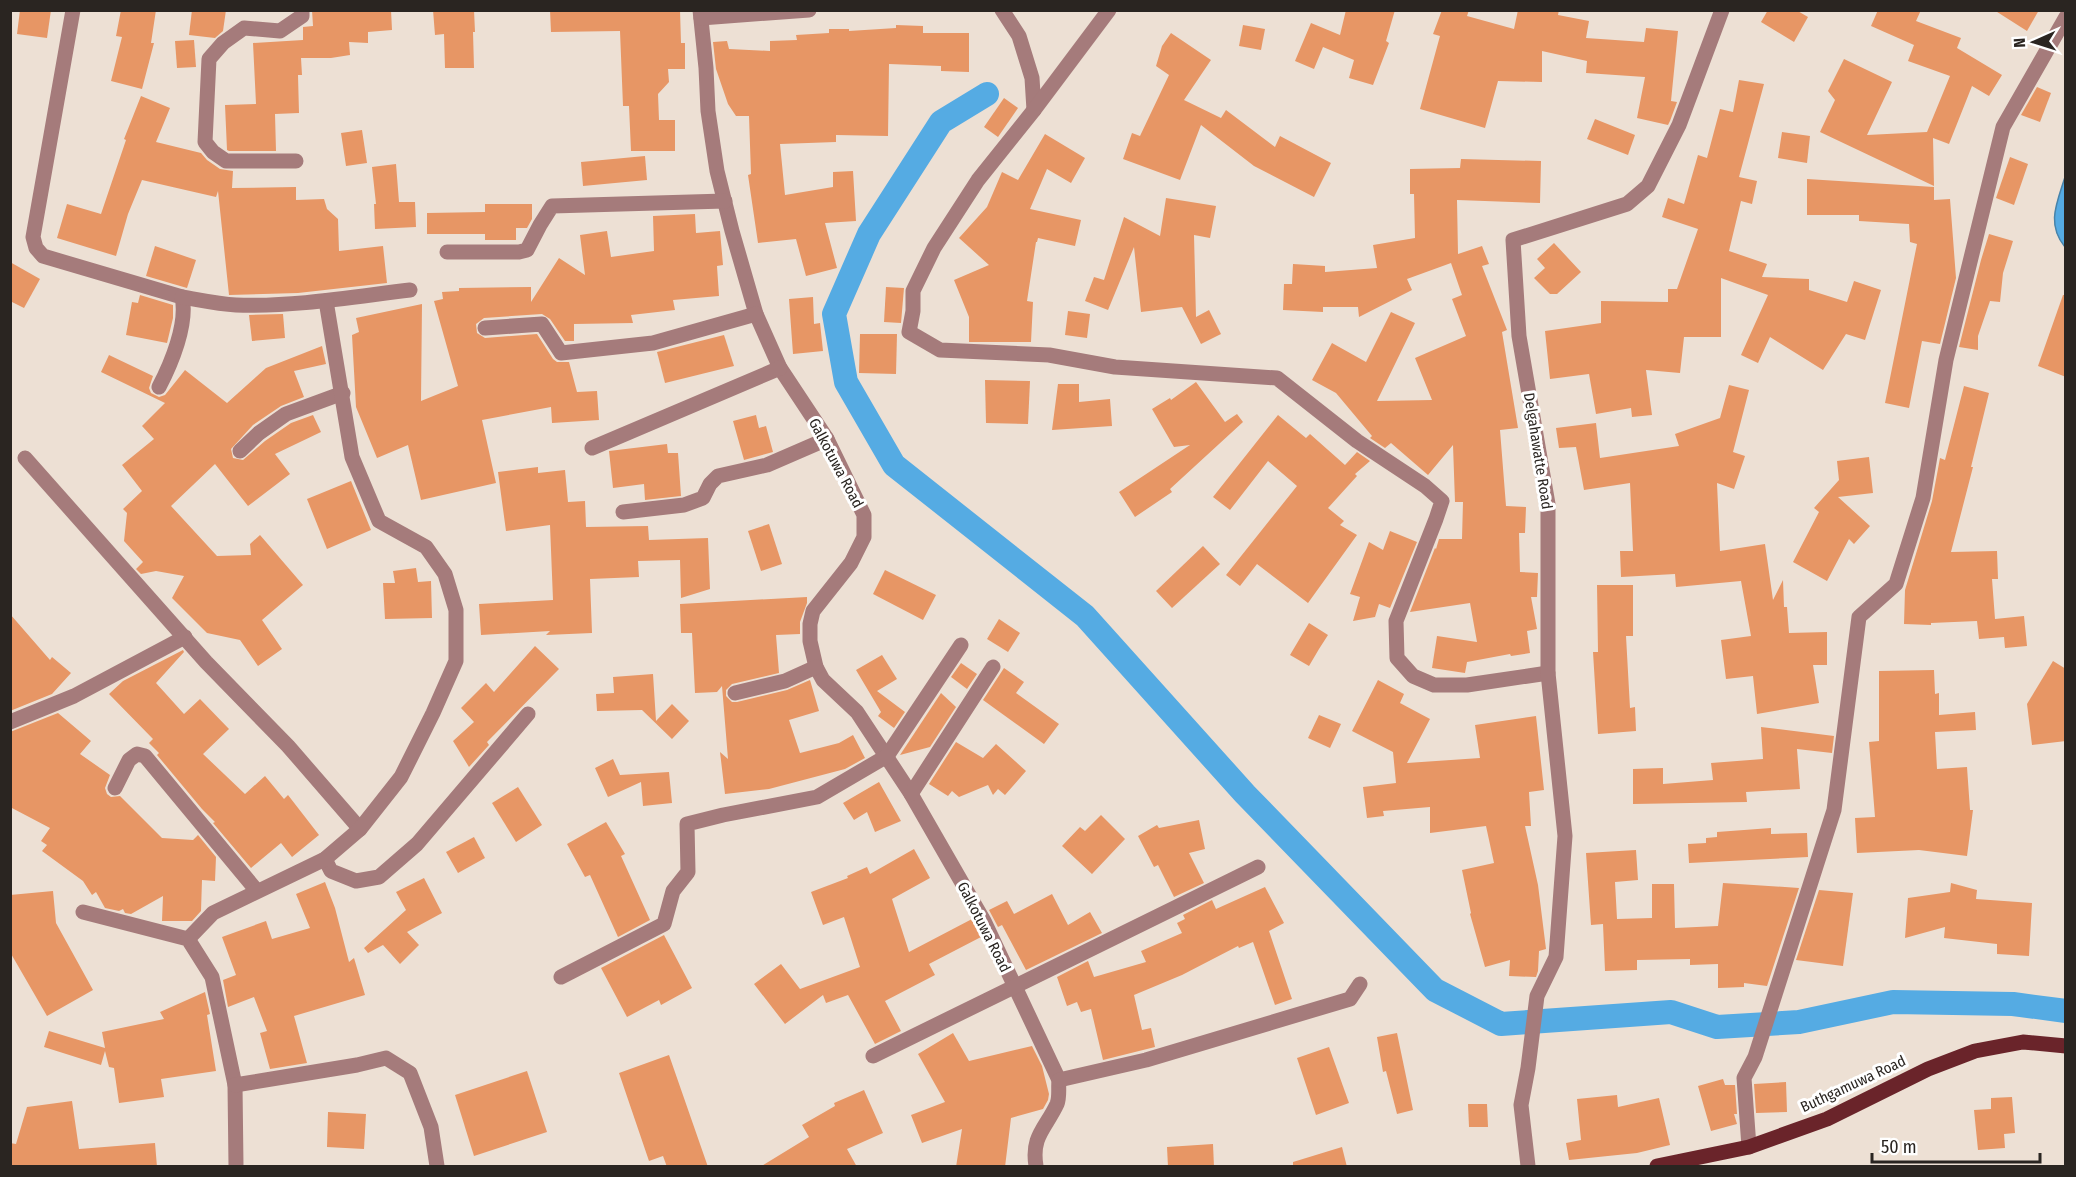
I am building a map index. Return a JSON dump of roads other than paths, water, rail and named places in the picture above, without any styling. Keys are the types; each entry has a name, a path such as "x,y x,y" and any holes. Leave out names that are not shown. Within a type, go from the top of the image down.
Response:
{"main road":[{"name":"Buthgamuwa Road","path":"1657,1167 1749,1147 1827,1119 1928,1069 1975,1051 2023,1042 2066,1046"}],"street":[{"path":"73,10 33,237 36,248 43,256 182,297 233,305 276,305 326,301 410,290"},
{"path":"296,161 226,161 213,152 205,142 209,59 223,43 244,28 280,31 302,16 302,10"},
{"path":"700,14 809,10"},
{"path":"1002,10 1019,36 1032,78 1035,110"},
{"path":"1109,10 1035,110 978,180 934,248 913,291 913,311 909,332 940,351 1049,355 1115,367 1277,378 1357,441 1425,486 1442,501 1396,621 1397,658 1413,676 1434,685 1467,685 1548,673"},
{"name":"Delgahawatte Road","path":"1528,1167 1521,1105 1538,996 1556,957 1565,836 1548,673 1548,504 1519,336 1513,240 1627,204 1648,186 1679,125 1722,10"},
{"name":"Galkotuwa Road","path":"700,14 708,111 717,171 756,314 780,368 827,439 864,515 864,537 850,563 813,611 810,641 816,667 822,680 857,712 911,794 984,921 1059,1080"},
{"path":"1749,1147 1744,1078 1755,1057 1834,810 1859,617 1896,584 1923,498 1946,360 2003,127 2066,17"},
{"path":"447,252 527,250 552,206 725,201"},
{"path":"159,387 172,362 184,308 182,297"},
{"path":"188,939 213,913 325,859 360,829 401,777 434,713 456,661 456,610 445,574 426,547 379,521 352,457 326,301"},
{"path":"484,328 542,324 561,353 653,342 756,314"},
{"path":"591,448 780,368"},
{"path":"240,451 259,433 286,414 343,393"},
{"path":"623,512 684,505 703,498 710,484 718,476 767,465 827,439"},
{"path":"25,458 185,637 288,746 360,829"},
{"path":"10,722 74,696 185,637"},
{"path":"561,977 664,924 673,891 688,872 687,825 723,815 817,797 887,756 962,645"},
{"path":"735,693 785,681 816,667"},
{"path":"911,794 993,667"},
{"path":"325,859 331,871 356,881 379,877 417,844 528,714"},
{"path":"115,788 129,760 136,754 145,756 257,891"},
{"path":"873,1056 1258,867"},
{"path":"84,912 188,939 212,977 235,1085 236,1167"},
{"path":"1036,1167 1034,1153 1042,1128 1058,1102 1059,1080 1146,1060 1350,999 1360,984"},
{"path":"235,1085 386,1058 410,1073 431,1127 437,1167"}],"water":[{"path":"2065,177 2066,247 2059,238 2055,222 2056,205"}],"waterway":[{"path":"987,94 941,122 869,234 834,314 846,382 894,465 1085,616 1245,794 1435,990 1501,1024 1671,1012 1717,1027 1799,1022 1893,1002 2013,1004 2066,1011"}]}
